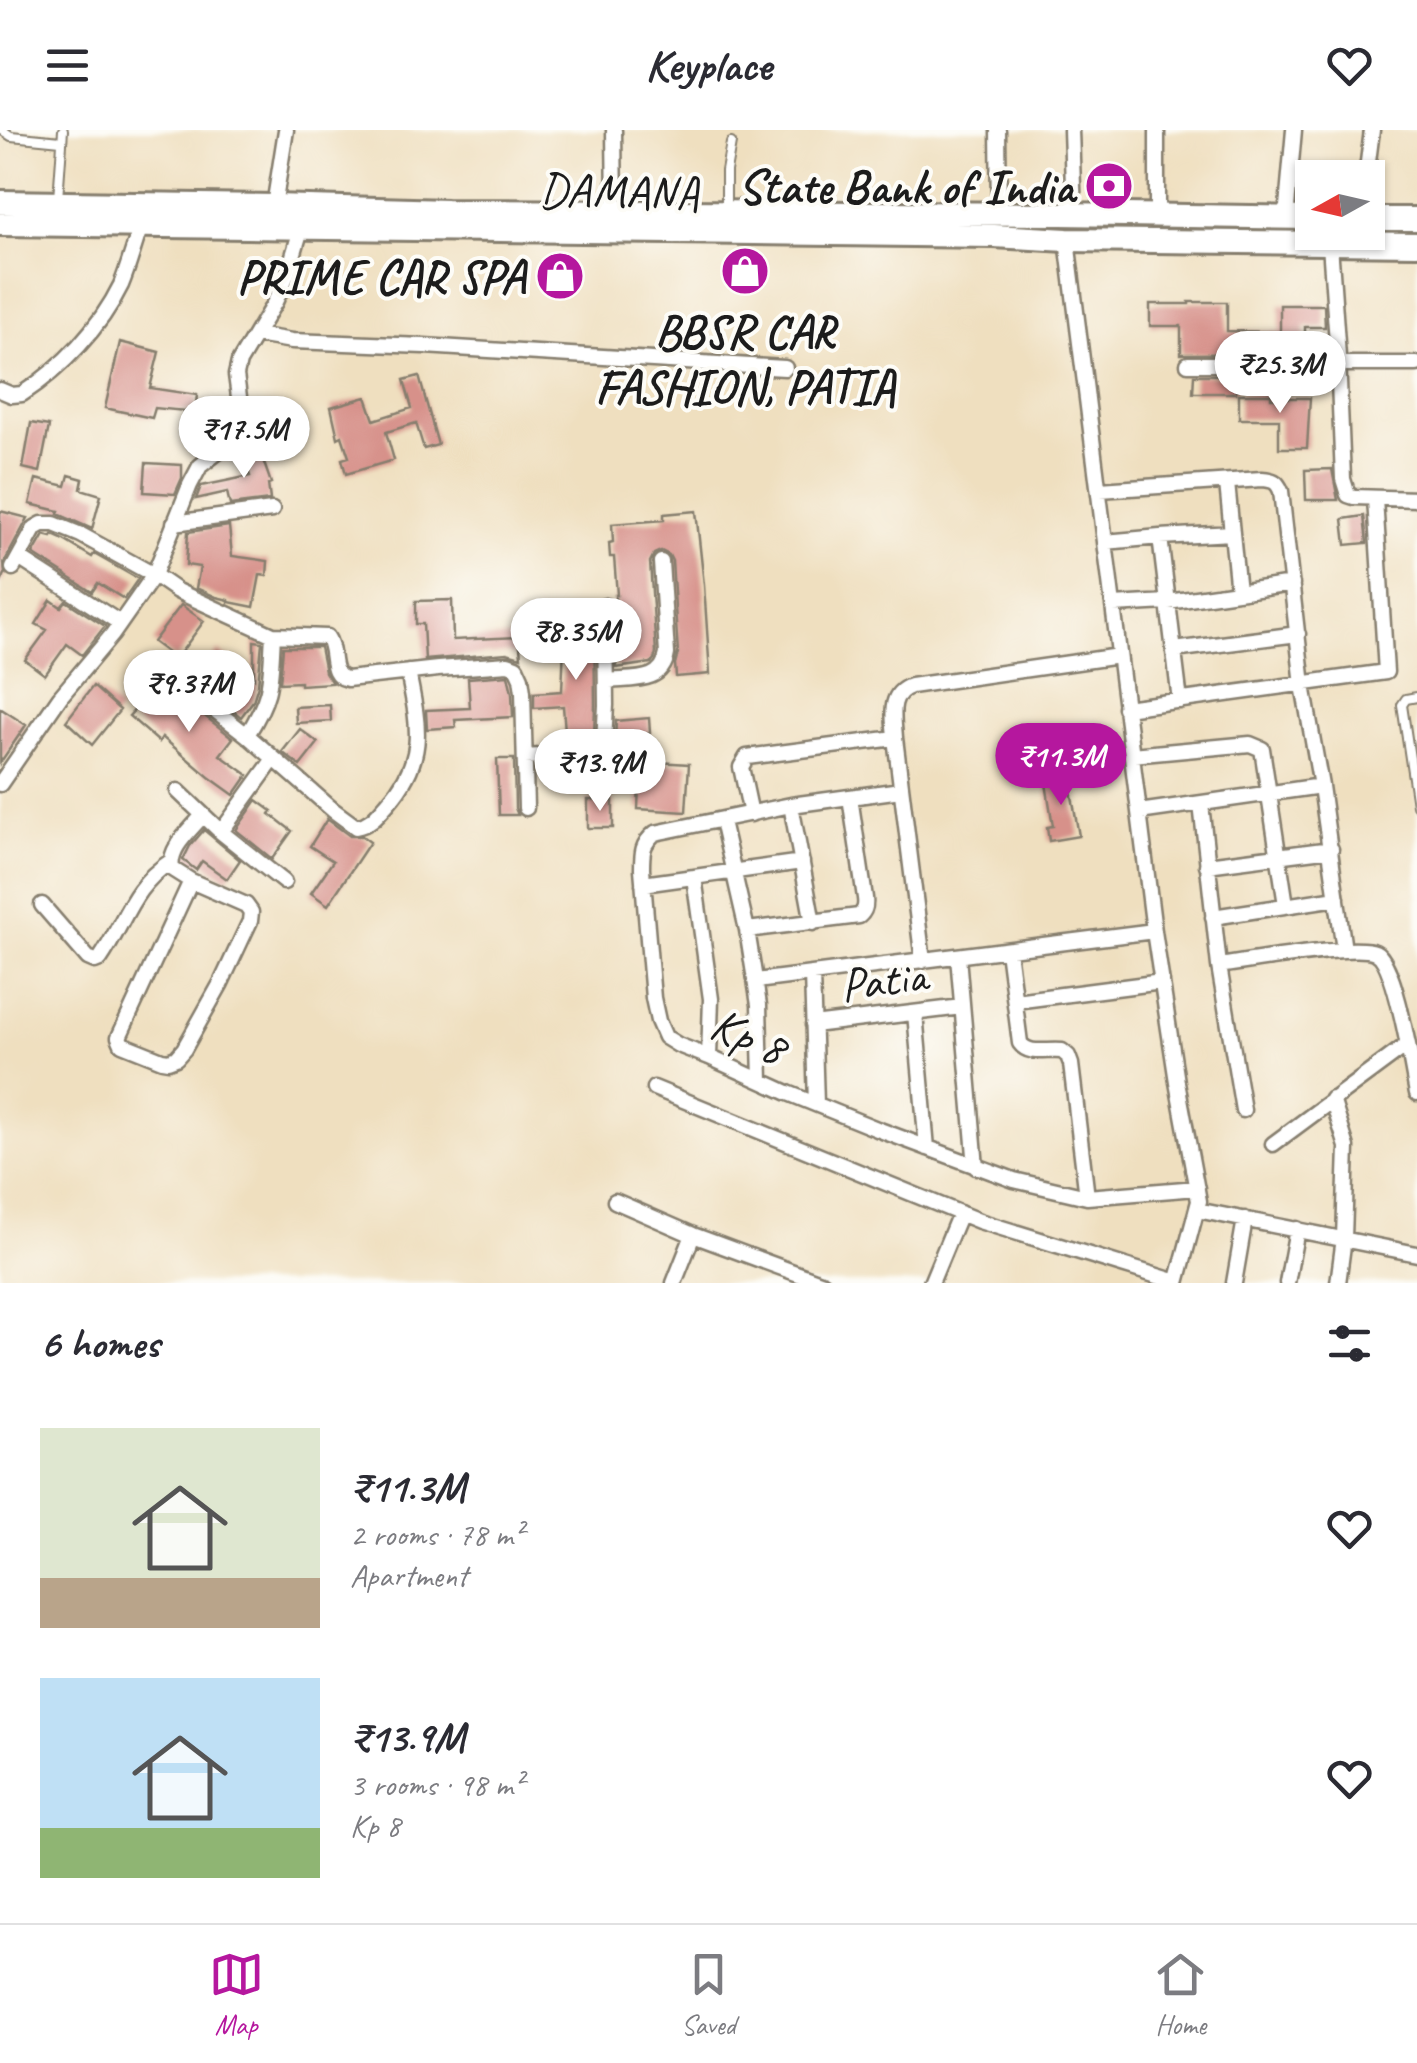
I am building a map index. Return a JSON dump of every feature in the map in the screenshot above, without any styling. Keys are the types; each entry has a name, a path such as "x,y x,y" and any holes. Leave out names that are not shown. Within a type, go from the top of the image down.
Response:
{"main road":[{"path":"0,202 726,212 861,224 1000,214 1295,218"},
{"path":"1385,219 1417,219"},
{"name":"DAMANA","path":"0,224 301,229 861,224 1067,240 1295,243"},
{"name":"DAMANA","path":"1385,244 1417,244"}],"street":[{"path":"274,206 286,130"},
{"path":"614,130 615,211"},
{"path":"998,130 1000,214"},
{"path":"1071,130 1074,214"},
{"path":"1157,130 1158,216"},
{"path":"1286,218 1294,130"},
{"path":"1368,160 1372,130"},
{"path":"0,390 22,394 74,351 120,285 141,226"},
{"path":"0,784 60,697 154,575 200,466 241,431 236,375 239,362 275,302 301,229"},
{"path":"654,1088 979,1221 1177,1282 1199,1200 1154,931 1067,240"},
{"path":"1330,250 1343,479 1348,495 1417,498"},
{"path":"256,335 292,341 785,368"},
{"path":"1188,364 1417,364"},
{"path":"1100,490 1262,479 1278,484 1303,685 1322,786 1344,950"},
{"path":"1227,483 1238,592"},
{"path":"1125,708 1386,672 1375,499"},
{"path":"174,523 272,510"},
{"path":"120,623 16,563 35,528 54,524 81,535 177,591 272,635 328,637 339,678 508,664 516,667 523,692 526,808"},
{"path":"1106,542 1232,533"},
{"path":"1160,537 1180,701"},
{"path":"606,681 652,676 665,665 661,562"},
{"path":"1113,605 1168,602 1292,584"},
{"path":"525,757 588,754 604,742 604,606"},
{"path":"1174,650 1298,634"},
{"path":"247,735 270,690 272,635"},
{"path":"923,961 901,790 896,696 911,686 1119,656"},
{"path":"168,673 356,827 371,822 413,766 418,746 408,672"},
{"path":"751,814 741,767 746,757 896,738"},
{"path":"1132,755 1250,744 1262,749 1286,905"},
{"path":"221,832 272,760"},
{"path":"1139,812 1322,786"},
{"path":"178,790 221,832 284,882"},
{"name":"Kp 8","path":"901,790 791,805 656,833 646,840 642,852 643,884 653,998 664,1037 816,1104 1014,1180 1087,1197 1197,1188"},
{"name":"Kp 8","path":"747,930 858,916 866,907 850,797"},
{"path":"1202,804 1219,966 1242,1110"},
{"path":"791,805 812,923"},
{"path":"191,881 119,1037 129,1048 168,1061 176,1058 191,1036 250,921 251,912 246,905 172,869 172,852 203,815"},
{"path":"722,821 760,1006 762,1080"},
{"path":"1208,865 1331,849"},
{"path":"42,906 95,961 100,959 130,902 152,875 170,862"},
{"path":"643,884 802,862"},
{"path":"694,877 710,1000 709,1057"},
{"path":"1213,917 1337,898"},
{"path":"756,981 1154,931"},
{"path":"1008,950 1020,1043 1024,1049 1062,1051 1071,1064 1087,1197"},
{"path":"1219,966 1344,950 1375,952 1385,960 1417,1093"},
{"path":"958,956 976,1167"},
{"path":"812,974 816,1104"},
{"path":"1015,1000 1162,982"},
{"name":"Patia","path":"814,1025 962,1007"},
{"path":"916,1012 927,1148"},
{"path":"1273,1144 1408,1044"},
{"path":"1332,1099 1347,1147 1344,1238 1338,1283"},
{"path":"614,1201 823,1283"},
{"path":"1197,1210 1417,1254"},
{"path":"931,1283 960,1213"},
{"path":"1234,1283 1245,1219"},
{"path":"1287,1283 1297,1229"},
{"path":"674,1283 693,1235"}],"lane":[{"path":"2,130 12,136 61,141"},
{"path":"58,203 63,130"},
{"path":"726,212 730,142"},
{"path":"1417,697 1406,699 1402,705 1417,805"}],"building":[{"path":"1227,302 1227,331 1280,332 1280,305 1324,305 1325,327 1305,327 1305,353 1181,354 1181,326 1150,326 1150,304"},
{"path":"120,342 159,352 150,388 197,395 195,412 155,408 152,418 105,408"},
{"path":"1194,375 1236,375 1236,393 1193,393"},
{"path":"419,376 438,445 424,449 416,423 386,432 394,460 346,474 342,459 349,457 342,436 338,438 331,407 366,397 374,420 412,408 404,380"},
{"path":"1239,394 1310,398 1307,448 1279,448 1279,419 1239,419"},
{"path":"31,423 49,426 40,472 23,468"},
{"path":"256,440 271,483 270,500 230,505 227,492 196,499 201,486 250,476 241,448"},
{"path":"146,463 182,465 182,478 175,494 144,492"},
{"path":"1332,469 1338,500 1306,500 1305,470"},
{"path":"69,475 83,479 81,489 101,495 92,529 58,514 59,511 30,504 36,479 66,486"},
{"path":"0,511 28,518 4,563 0,585"},
{"path":"696,511 710,674 676,677 672,561 661,551 650,562 654,659 651,663 616,668 617,595 609,543 613,542 612,524 664,520 664,514"},
{"path":"1364,516 1367,543 1346,545 1343,519"},
{"path":"229,526 232,556 268,561 267,576 260,575 254,607 229,602 196,588 200,567 186,565 188,532"},
{"path":"44,535 62,539 138,579 124,599 98,583 92,592 33,554"},
{"path":"51,600 61,607 66,601 105,626 82,655 67,644 45,675 25,660 47,630 36,624"},
{"path":"452,600 453,640 519,637 521,657 507,653 425,660 423,624 416,624 416,601"},
{"path":"181,605 204,621 176,659 153,642"},
{"path":"569,616 594,616 595,705 594,738 566,744 563,706 534,708 534,693 562,691 564,645 570,645"},
{"path":"254,641 262,642 258,685 253,701 241,717 218,699 221,694 198,678 218,651 254,678"},
{"path":"283,647 320,647 325,672 332,683 280,683"},
{"path":"508,675 513,717 455,720 456,727 427,729 426,710 470,708 468,678"},
{"path":"161,682 233,738 220,755 248,775 234,795 162,737 159,742 129,716"},
{"path":"93,686 120,710 92,745 66,721"},
{"path":"330,705 331,721 296,723 295,707"},
{"path":"0,708 26,725 0,763"},
{"path":"649,718 650,733 645,733 647,752 619,754 616,721"},
{"path":"300,729 318,743 300,766 282,752"},
{"path":"497,759 514,759 518,815 499,815"},
{"path":"640,761 689,764 686,812 638,809"},
{"path":"1068,773 1079,836 1049,841 1047,827 1053,826 1045,777"},
{"path":"257,800 292,831 272,859 236,830"},
{"path":"588,800 613,800 613,828 588,828"},
{"path":"327,819 350,836 362,836 370,842 328,905 311,893 333,861 310,846"},
{"path":"204,830 240,860 227,879 202,861 196,870 183,860"}],"place":[{"name":"State Bank of India","path":"1109,186"},
{"name":"BBSR CAR FASHION, PATIA","path":"745,271"},
{"name":"PRIME CAR SPA","path":"560,276"}]}
